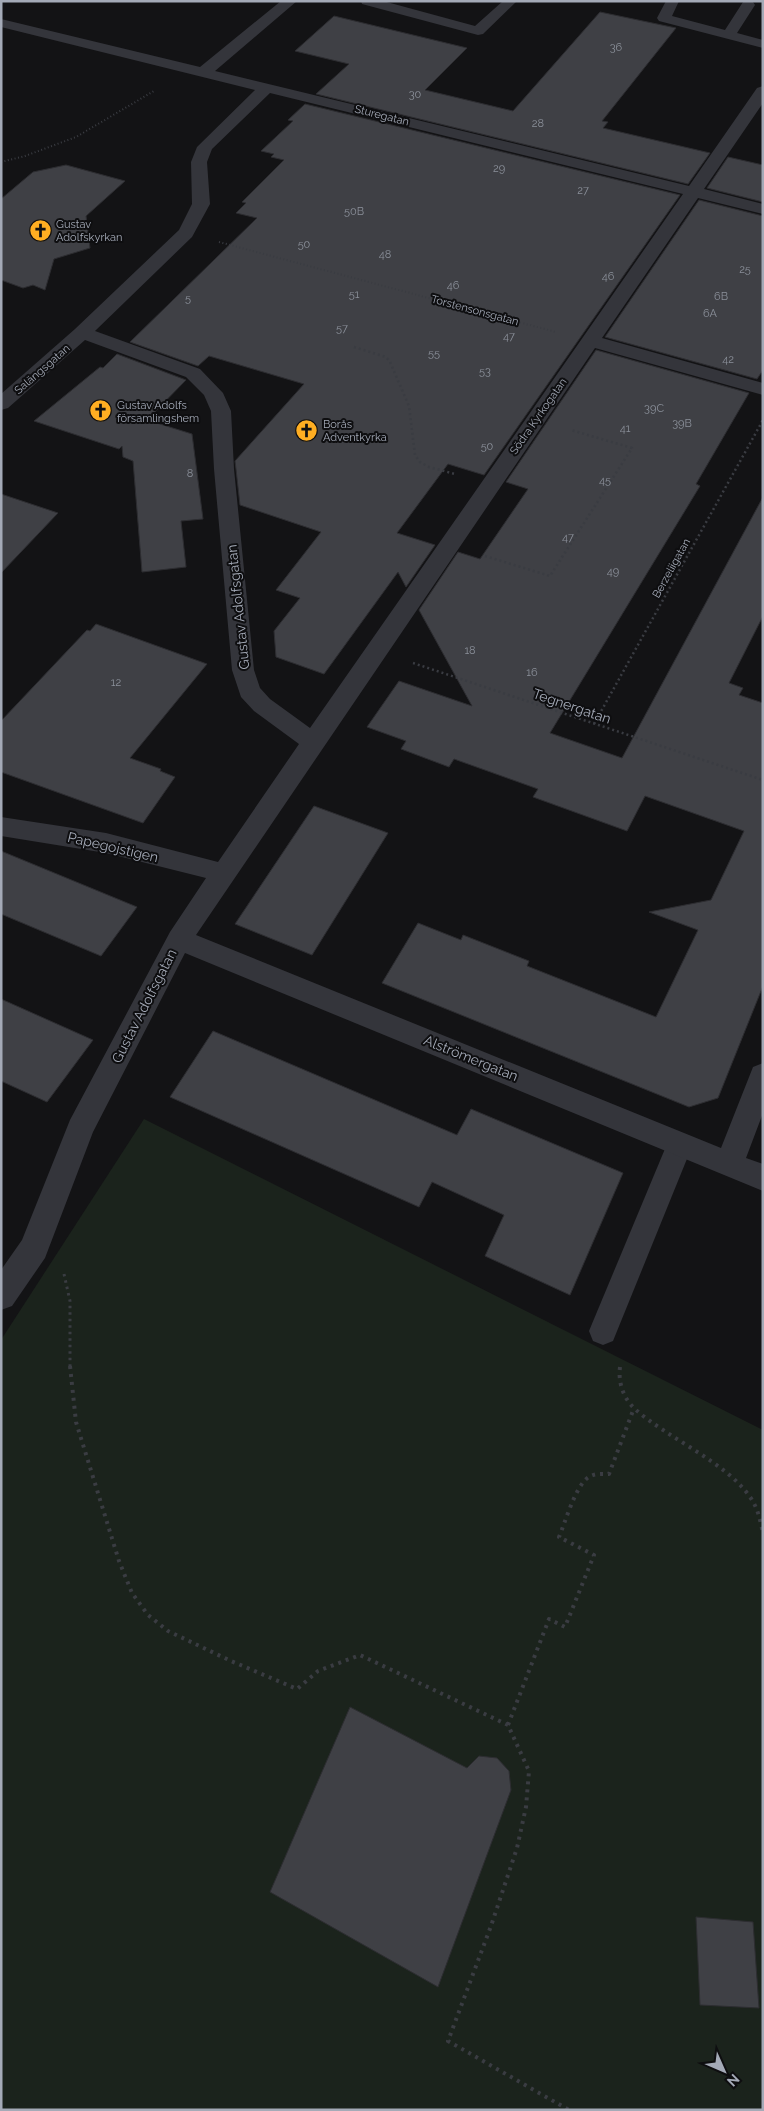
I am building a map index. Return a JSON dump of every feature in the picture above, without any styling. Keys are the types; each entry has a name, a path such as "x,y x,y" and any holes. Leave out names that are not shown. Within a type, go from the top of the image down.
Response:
{"street":[{"path":"198,70 290,1"},
{"name":"Sturegatan","path":"1,23 763,208"},
{"path":"82,333 186,233 201,204 199,162 205,147 267,87"},
{"name":"Södra Kyrkogatan","path":"313,742 489,484 763,91"},
{"name":"Salängsgatan","path":"1,404 82,333"},
{"name":"Gustav Adolfsgatan","path":"1,1296 34,1248 80,1129 180,939 313,742 262,705 249,691 243,670 224,469 221,412 212,393 193,373 82,333"},
{"path":"590,341 763,389"},
{"name":"Papegojstigen","path":"1,826 106,844 224,873"},
{"name":"Alströmergatan","path":"180,939 763,1178"},
{"path":"729,1164 763,1075"}],"lane":[{"path":"371,2 478,31 511,1"},
{"path":"673,1 664,18 763,44"},
{"path":"729,35 748,5"},
{"path":"603,1331 680,1144"}],"path":[{"path":"1,162 25,156 76,138 198,70"},
{"name":"Torstensonsgatan","path":"186,233 590,341"},
{"path":"354,347 386,357 390,362 409,406 416,455 420,462 489,484"},
{"path":"448,545 550,576 632,448 535,420"},
{"name":"Berzeliigatan","path":"594,724 763,420"},
{"name":"Tegnergatan","path":"375,650 763,780"},
{"path":"34,1248 58,1266 66,1277 70,1301 69,1358 76,1422 119,1561 132,1593 148,1615 168,1631 231,1661 297,1689 318,1671 360,1656 508,1725 529,1771 526,1807 517,1848 491,1926 448,2041 569,2110"},
{"path":"603,1331 620,1347 621,1362 618,1374 622,1391 634,1408 734,1479 750,1497 758,1512 763,1533"},
{"path":"508,1725 549,1619 565,1627 594,1555 559,1537 566,1517 586,1479 597,1473 609,1474 634,1408"}],"shaded area":[{"path":"144,1119 763,1430 763,2110 1,2110 1,1340"}],"building":[{"path":"600,12 676,28 602,121 608,122 603,128 710,153 688,184 316,94 349,64 295,51 334,16 467,48 425,90 513,111"},
{"path":"305,104 680,195 484,475 448,464 397,533 435,545 406,587 398,572 324,674 276,657 274,631 300,598 276,590 321,532 240,505 235,461 304,384 209,356 198,366 130,342 257,218 236,213 246,203 242,202 284,160 271,157 274,154 261,151 293,121 288,120"},
{"path":"728,157 763,165 763,202 707,188"},
{"name":"Gustav Adolfskyrkan","path":"66,165 125,181 86,216 90,248 54,259 45,290 33,285 23,288 1,280 1,199 33,172"},
{"path":"699,200 763,216 763,370 757,379 605,337"},
{"path":"596,350 749,393 696,484 700,486 550,733 622,758 763,497 763,616 729,683 743,688 739,695 763,703 763,986 718,1098 689,1107 382,983 418,923 461,940 463,935 529,961 527,966 656,1017 698,930 649,912 711,900 744,831 645,796 627,831 533,797 538,789 454,759 449,767 401,749 406,741 367,727 399,681 472,706 419,610 458,552 480,559 528,489 506,482"},
{"path":"117,354 186,380 147,420 192,434 203,519 181,521 186,567 142,572 133,461 123,457 122,446 119,449 34,421 100,367 103,368"},
{"path":"1,494 58,513 1,573"},
{"path":"96,624 207,664 130,758 161,769 160,771 175,777 143,823 1,772 1,721 87,630 90,631"},
{"path":"314,806 388,833 312,955 235,924"},
{"path":"1,851 137,907 101,956 1,914"},
{"path":"1,999 93,1040 47,1102 1,1081"},
{"path":"213,1031 457,1135 471,1109 623,1173 570,1295 485,1256 504,1215 432,1182 419,1207 170,1097"},
{"path":"350,1707 467,1768 479,1756 497,1758 509,1771 511,1790 438,1987 270,1892"},
{"path":"696,1917 753,1922 759,2008 700,2005"}],"place":[{"name":"Gustav Adolfskyrkan","path":"40,230"},
{"name":"Gustav Adolfs församlingshem","path":"101,411"},
{"name":"Borås Adventkyrka","path":"307,430"}]}
